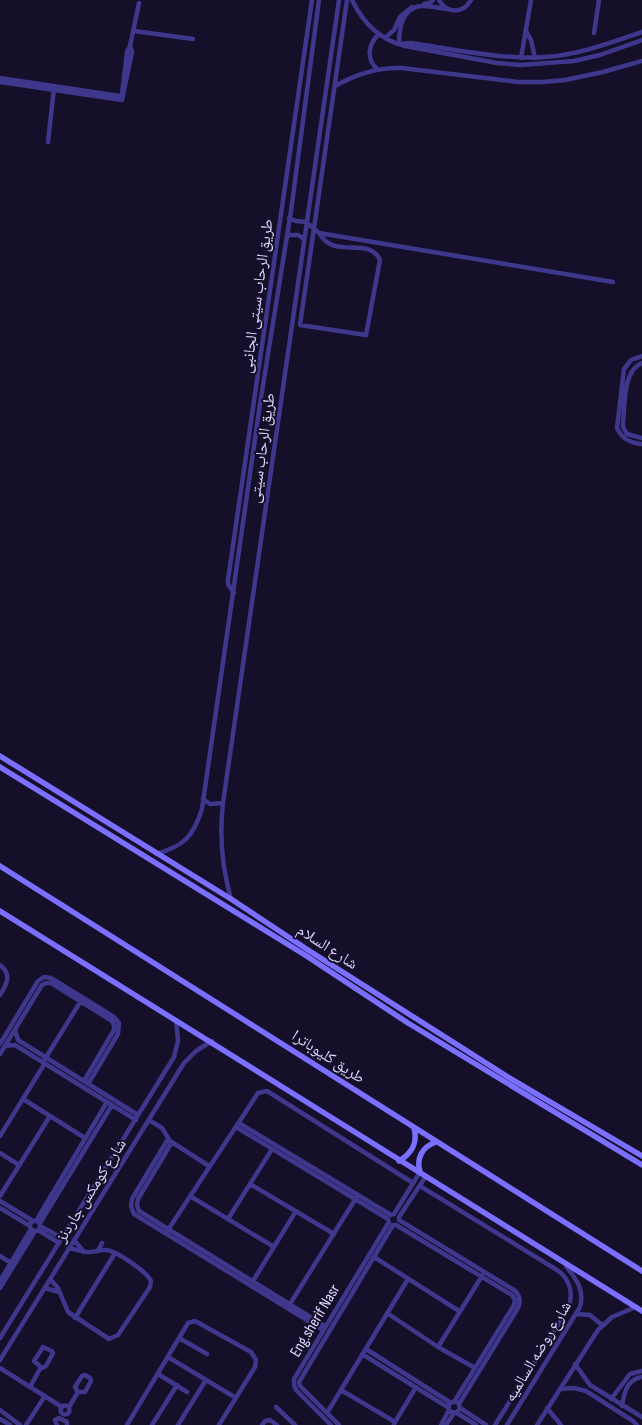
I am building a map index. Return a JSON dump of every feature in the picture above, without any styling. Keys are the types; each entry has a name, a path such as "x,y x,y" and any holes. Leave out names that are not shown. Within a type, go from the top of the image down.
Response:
{"main road":[{"name":"شارع السلام","path":"0,756 231,899 408,1023 642,1165"},
{"name":"شارع السلام","path":"0,767 508,1077 642,1156"},
{"name":"طريق كليوباترا","path":"0,866 309,1059 414,1128 642,1271"},
{"path":"0,911 642,1311"},
{"path":"399,1161 410,1152 414,1145 416,1138 414,1128"},
{"path":"420,1172 418,1163 420,1153 427,1146 436,1142"}],"street":[{"name":"طريق الرحاب سيتى الجانبى","path":"234,593 228,584 228,580 312,0"},
{"name":"طريق الرحاب سيتى","path":"156,854 175,848 183,842 198,822 203,799 256,434 290,218 319,0"},
{"name":"طريق الرحاب سيتى","path":"231,899 225,876 222,852 221,827 223,803 339,0"},
{"path":"290,218 306,222 313,228 319,233 325,241 332,245 371,250 378,256 380,260 366,335 300,325 313,228 335,86 346,0"},
{"path":"385,38 394,30 407,9 415,5 428,4 434,0"},
{"path":"439,0 447,9"},
{"path":"399,44 399,32 403,19 410,10 424,6 460,10 471,0"},
{"path":"521,58 531,0"},
{"path":"594,33 599,0"},
{"path":"355,1 368,25 385,38 399,44 497,63 521,65 574,60 600,55 642,40"},
{"path":"0,80 54,89 120,96 126,77 128,52 139,3"},
{"path":"134,31 193,40"},
{"path":"526,31 531,40 535,58"},
{"path":"399,44 410,43 521,58 535,58 582,51 642,32"},
{"path":"377,70 370,60 370,49 379,34"},
{"path":"304,50 312,51"},
{"path":"335,86 355,76 377,70 402,68 518,82 543,82 565,80 603,72 642,60"},
{"path":"48,142 54,89"},
{"path":"294,118 303,118"},
{"path":"318,140 327,141"},
{"path":"282,209 290,211"},
{"path":"319,233 613,282"},
{"path":"287,235 294,234 304,239"},
{"path":"300,269 307,270"},
{"path":"642,356 631,360 624,368 623,403 625,431 630,436 642,438"},
{"path":"642,363 635,366 629,374 617,428 620,434 628,441 642,444"},
{"path":"203,799 210,804 223,803"},
{"path":"0,965 7,972 8,979 0,995"},
{"path":"0,1054 2,1045 42,978 51,978 82,1000"},
{"path":"2,1045 15,1030 44,984 51,983 114,1017 120,1026 118,1034 86,1082"},
{"path":"0,1136 82,1000"},
{"name":"شارع كومكس جاردنز","path":"0,1338 174,1057 178,1041 175,1019"},
{"path":"15,1030 18,1040 45,1061 109,1103 137,1118"},
{"name":"شارع كومكس جاردنز","path":"0,1360 184,1063 196,1051 212,1042"},
{"path":"2,1045 15,1045 86,1082 137,1118"},
{"path":"174,1057 184,1063"},
{"path":"168,1230 258,1093 267,1091 413,1183"},
{"path":"23,1099 85,1138"},
{"path":"0,1288 85,1138 109,1103"},
{"path":"0,1281 109,1103"},
{"path":"0,1196 50,1116"},
{"path":"149,1120 162,1128 170,1141 209,1166"},
{"path":"237,1125 393,1219 512,1295 514,1305 496,1338 454,1408 441,1425"},
{"path":"170,1141 137,1202 141,1213 290,1304 324,1328"},
{"path":"170,1141 132,1199 131,1206 134,1214 324,1328"},
{"path":"228,1219 250,1184 270,1145"},
{"path":"0,1153 19,1165"},
{"path":"339,1425 300,1386 300,1382 374,1257 420,1172"},
{"path":"393,1219 426,1176"},
{"path":"250,1184 334,1234"},
{"path":"420,1186 557,1270 563,1275 569,1285 571,1297 568,1309 495,1425"},
{"path":"407,1194 412,1196"},
{"path":"190,1196 274,1247"},
{"path":"290,1304 356,1197"},
{"path":"0,1201 35,1226"},
{"path":"0,1208 61,1241"},
{"path":"253,1281 296,1211"},
{"name":"Eng.sherif Nasr","path":"331,1425 296,1390 293,1382 324,1328 393,1219"},
{"path":"74,1240 84,1252"},
{"path":"98,1251 102,1243"},
{"path":"50,1279 64,1299 66,1310 106,1338 112,1339 118,1335 150,1287 151,1281 147,1274 115,1253 108,1250 84,1252 69,1248"},
{"path":"446,1252 514,1290 519,1295 520,1300 518,1308 475,1368 446,1425"},
{"path":"75,1318 115,1253"},
{"path":"0,1256 11,1263"},
{"path":"374,1257 459,1311"},
{"name":"شارع روضه السالميه","path":"507,1425 577,1314 581,1304 580,1290 576,1279 564,1262"},
{"path":"438,1347 482,1276"},
{"path":"327,1413 408,1279"},
{"path":"45,1288 59,1292"},
{"path":"348,1289 353,1292"},
{"path":"537,1425 602,1325 618,1314 636,1307"},
{"path":"387,1313 438,1347 475,1368"},
{"path":"577,1314 590,1315 602,1325"},
{"path":"127,1425 188,1323 195,1321 252,1354 256,1360 255,1368 219,1425"},
{"path":"179,1338 207,1354"},
{"path":"30,1387 41,1368 46,1366 53,1355 52,1351 44,1347 40,1349 34,1361 41,1368"},
{"path":"366,1349 476,1425"},
{"path":"362,1354 416,1387 486,1425"},
{"path":"168,1357 236,1398"},
{"path":"575,1364 590,1385 642,1417"},
{"path":"0,1368 62,1407 65,1405 69,1407"},
{"path":"611,1399 630,1374 642,1371"},
{"path":"158,1374 187,1392"},
{"path":"622,1406 628,1384 632,1380 642,1377"},
{"path":"178,1425 206,1380"},
{"path":"586,1391 590,1385"},
{"path":"152,1425 177,1386"},
{"path":"341,1390 394,1424 416,1387"},
{"path":"560,1388 574,1388 586,1391 635,1423 636,1415"},
{"path":"63,1419 70,1410 69,1407 78,1392"},
{"path":"26,1425 44,1396"},
{"path":"276,1406 295,1425"},
{"path":"62,1407 62,1413 66,1414"},
{"path":"548,1408 561,1425"},
{"path":"0,1410 8,1421"},
{"path":"0,1418 20,1425"},
{"path":"56,1425 57,1418 63,1419 68,1425"},
{"path":"262,1425 270,1420 276,1425"}]}
